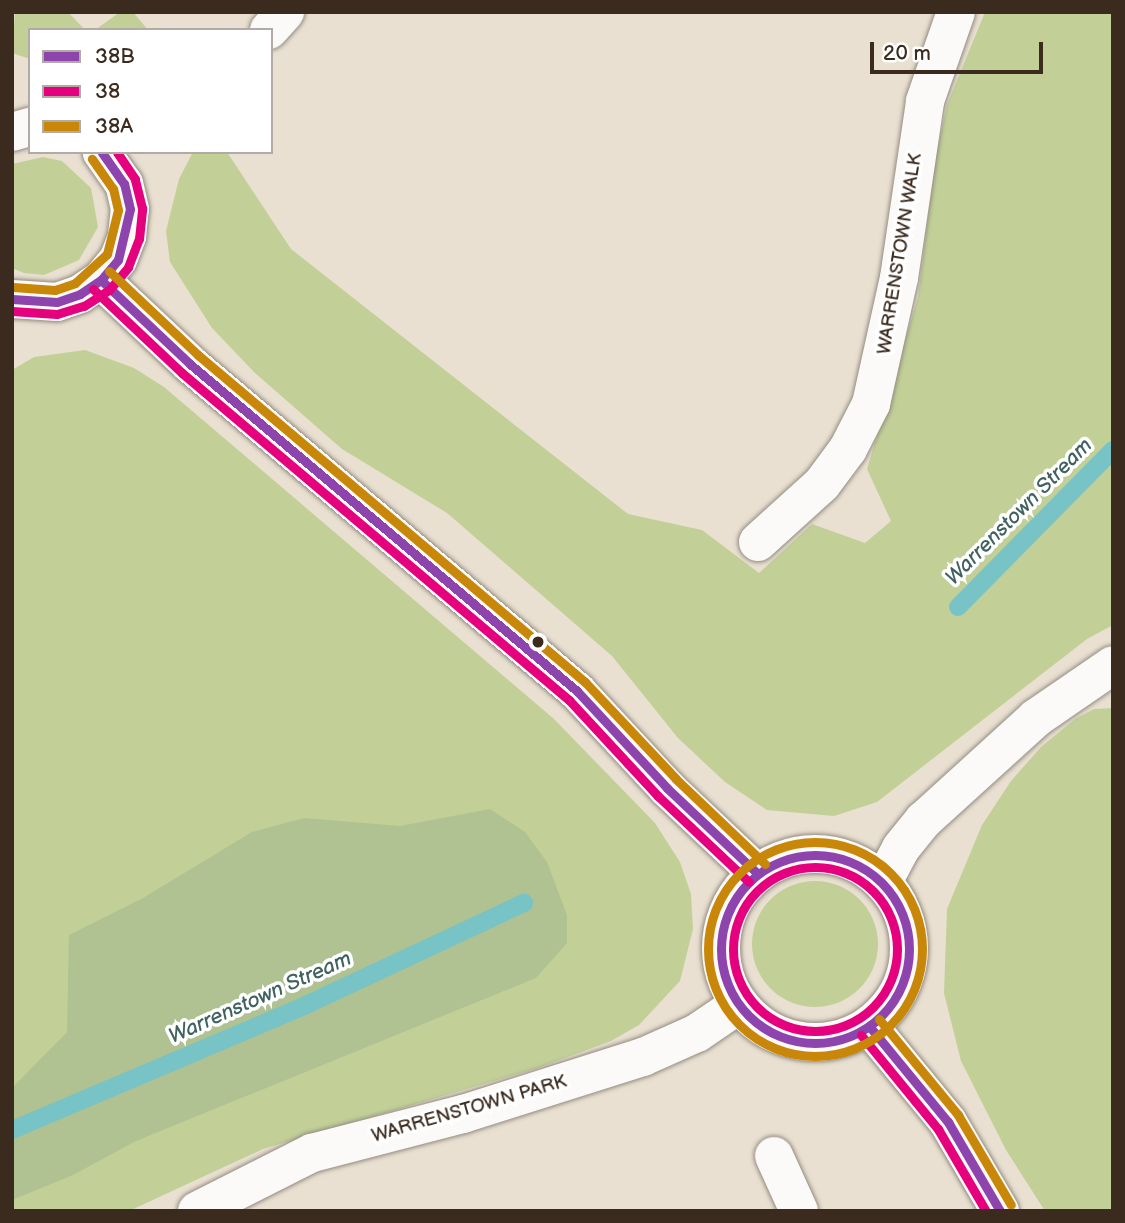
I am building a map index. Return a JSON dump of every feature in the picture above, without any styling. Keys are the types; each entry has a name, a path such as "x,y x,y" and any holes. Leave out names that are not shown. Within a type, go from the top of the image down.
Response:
{"street":[{"path":"271,28 285,12"},
{"name":"WARRENSTOWN WALK","path":"758,542 822,484 848,449 871,404 899,278 925,101 956,12"},
{"path":"12,299 57,302 101,280 118,260 127,236 130,209 124,184 112,155"},
{"path":"101,280 190,364 578,691 667,788 757,873"},
{"path":"883,882 888,866 924,820 1036,718 1113,665"},
{"path":"822,855 861,865 883,882 902,909 910,941 908,963 893,1003 870,1027 843,1040 814,1043 785,1039 759,1025 738,1004 724,979 720,950 724,921 737,894 757,873 780,860 822,855"},
{"name":"WARRENSTOWN PARK","path":"197,1211 312,1153 463,1114 643,1057 697,1033 738,1004"},
{"path":"870,1027 948,1122 1000,1211"},
{"path":"774,1156 799,1211"}],"green space":[{"path":"15,12 68,12 83,28 28,28 28,58 12,53"},
{"path":"120,12 133,12 146,28 98,28"},
{"path":"985,12 1113,12 1113,625 1087,639 877,802 834,816 767,810 725,782 678,738 612,656 447,513 342,449 255,373 212,328 170,262 166,231 179,179 192,154 228,154 291,249 628,514 702,530 759,573 812,524 865,543 891,521 867,469 918,297 935,161 947,105"},
{"path":"43,157 62,161 91,188 98,227 79,260 44,275 24,273 12,268 12,164"},
{"path":"85,350 134,368 164,387 554,719 655,823 680,862 691,894 693,929 680,981 639,1025 611,1041 538,1068 263,1149 129,1211 12,1211 12,370 34,357"},
{"path":"1113,708 1113,1211 1045,1211 1006,1150 961,1061 944,993 947,909 982,825 1011,781 1041,747 1075,719 1094,709"},
{"path":"490,809 525,832 547,862 567,915 567,943 536,978 136,1141 73,1175 12,1200 12,1088 67,1032 69,935 143,898 252,832 304,818 400,826"},
{"path":"815,881 839,886 859,900 873,920 878,944 873,968 859,988 839,1002 815,1007 791,1002 771,988 757,968 752,944 757,920 771,900 791,886"}],"waterway":[{"name":"Warrenstown Stream","path":"958,607 1113,450"},
{"name":"Warrenstown Stream","path":"12,1130 306,1005 524,903"}],"transit line":[{"name":"38B","path":"12,299 57,302 80,294 101,280 118,260 130,209 124,184 103,154"},
{"name":"38","path":"12,311 57,314 84,306 109,290 128,267 139,239 142,208 135,179 118,154"},
{"name":"38A","path":"13,287 55,290 75,283 107,254 118,210 113,189 92,159"},
{"name":"38A","path":"109,271 198,355 585,682 676,779 765,864"},
{"name":"38B","path":"101,280 190,364 577,691 667,788 757,873"},
{"name":"38","path":"93,289 182,373 569,700 658,796 749,882"},
{"name":"38A","path":"815,842 856,850 874,860 890,874 904,890 914,908 922,949 914,990 904,1008 890,1024 874,1038 856,1048 815,1056 774,1048 756,1038 740,1024 726,1008 716,990 708,949 716,908 726,890 740,874 756,860 774,850 815,842"},
{"name":"38B","path":"815,855 833,856 851,862 882,882 902,913 908,931 909,949 908,967 902,985 882,1016 851,1036 833,1042 815,1043 797,1042 779,1036 748,1016 728,985 722,967 721,949 722,931 728,913 748,882 779,862 797,856 815,855"},
{"name":"38","path":"815,867 846,873 873,891 891,918 897,949 891,980 873,1007 846,1025 815,1031 784,1025 757,1007 739,980 733,949 739,918 757,891 784,873 815,867"},
{"name":"38A","path":"879,1019 958,1115 1011,1205"},
{"name":"38B","path":"870,1027 948,1122 1000,1211"},
{"name":"38","path":"861,1035 938,1129 986,1211"}]}
